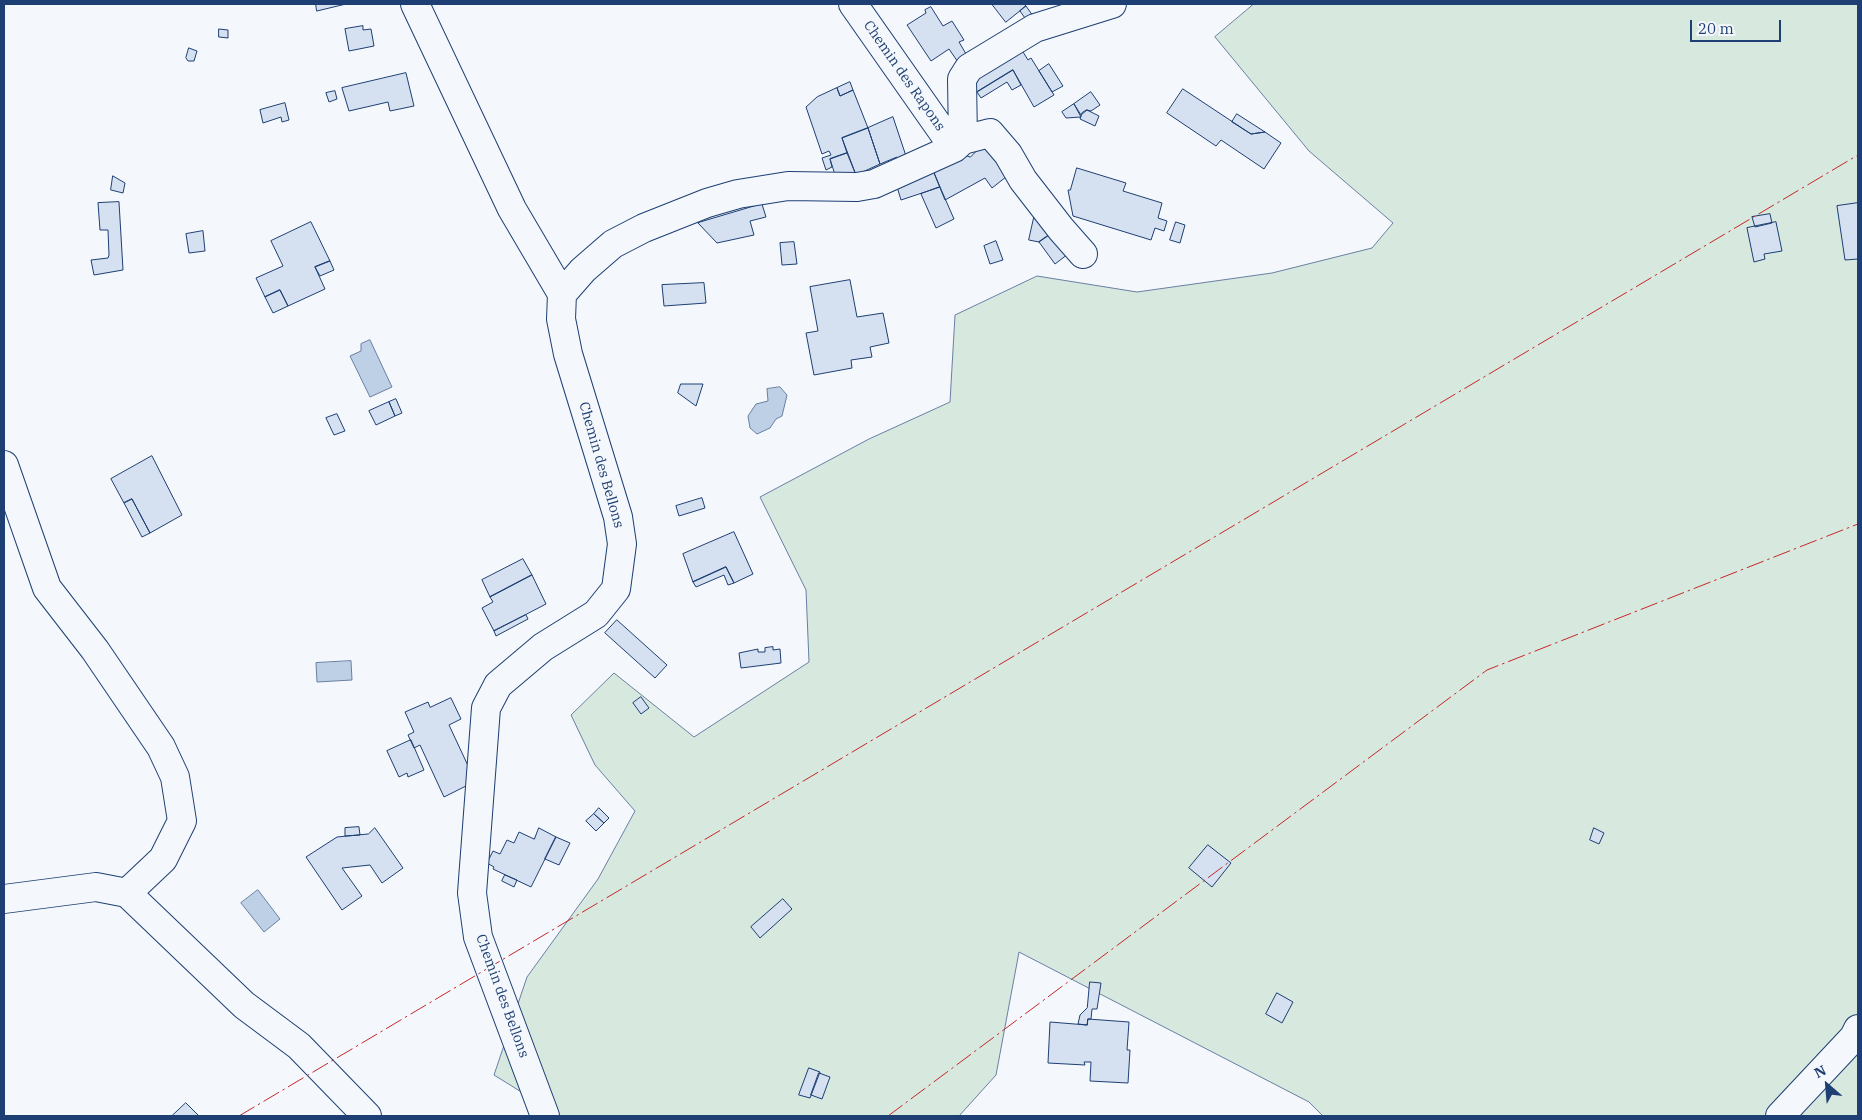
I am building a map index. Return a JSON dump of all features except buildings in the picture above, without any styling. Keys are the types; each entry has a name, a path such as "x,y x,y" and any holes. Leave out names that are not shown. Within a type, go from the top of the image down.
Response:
{"street":[{"path":"415,4 512,209 562,294 582,270 613,244 707,203 738,194 788,186 857,187 874,184 958,144 990,133 1008,154 1023,180 1060,229 1084,254"},
{"name":"Chemin des Rapons","path":"853,4 958,144"},
{"path":"958,144 962,79 969,68 1035,28 1112,4"},
{"name":"Chemin des Bellons","path":"545,1116 478,936 472,893 486,708 498,686 535,654 596,614 616,589 622,544 618,517 568,354 561,318 562,294"},
{"path":"4,465 47,588 95,650 161,747 175,777 182,821 163,859 127,893"},
{"path":"4,899 96,887 127,893 244,1005 299,1046 367,1116"},
{"path":"1780,1116 1854,1037 1858,1029"}],"shaded area":[{"path":"1254,4 1858,4 1858,1116 1323,1116 1309,1102 1019,952 996,1075 959,1116 560,1116 494,1075 527,977 598,879 635,811 595,765 571,715 614,673 694,737 809,662 806,590 760,497 869,439 950,402 955,315 1037,276 1137,292 1272,273 1372,248 1393,223 1309,151 1215,37"}],"water":[{"path":"370,340 392,387 370,397 350,356 361,351 361,344"},
{"path":"780,387 787,395 782,416 776,419 770,428 757,434 750,428 748,416 756,404 768,401 767,389"},
{"path":"351,661 352,680 317,682 316,663"},
{"path":"258,890 280,919 264,932 241,903"}],"power":[{"path":"239,1116 1858,155"},
{"path":"888,1116 1487,670 1858,524"}]}
